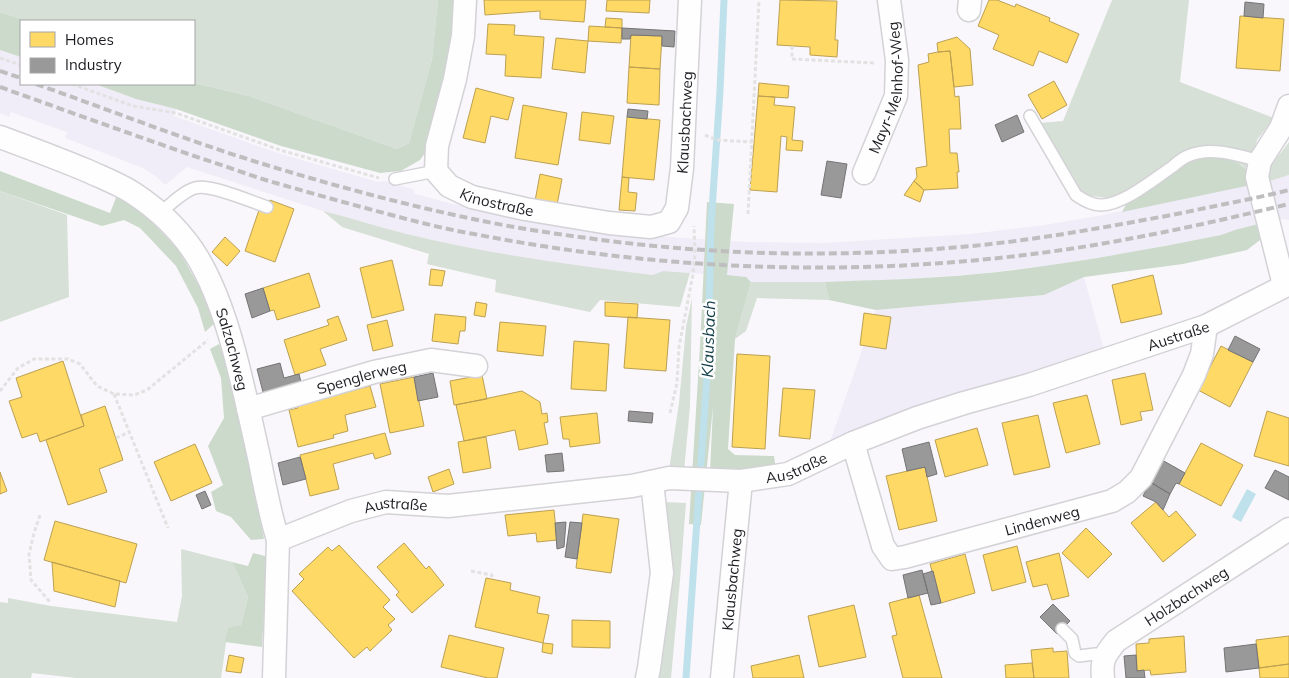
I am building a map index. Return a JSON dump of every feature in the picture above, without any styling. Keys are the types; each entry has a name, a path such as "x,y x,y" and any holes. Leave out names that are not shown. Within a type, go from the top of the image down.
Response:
{"street":[{"path":"436,171 438,146 455,80 463,36 465,0"},
{"name":"Klausbachweg","path":"651,228 669,222 677,208 682,168 690,0"},
{"name":"Mayr-Melnhof-Weg","path":"864,173 896,96 897,64 889,0"},
{"path":"1286,285 1257,177 1260,161 1285,127 1289,106"},
{"name":"Salzachweg","path":"0,137 63,160 133,193 160,213 180,234 198,258 211,282 227,324 278,540 274,678"},
{"name":"Kinostraße","path":"436,171 449,186 472,197 525,210 651,228"},
{"name":"Austraße","path":"278,540 351,511 386,502 448,506 632,486 661,480 736,481 788,474 853,443 918,418 964,403 1029,386 1206,326 1286,285"},
{"name":"Lindenweg","path":"853,443 883,546 892,559 1112,501 1127,492 1141,478 1194,375 1202,354 1206,326"},
{"name":"Spenglerweg","path":"248,409 374,372 431,360 476,366"},
{"path":"647,678 662,573 661,480"},
{"name":"Klausbachweg","path":"722,678 736,481"},
{"name":"Holzbachweg","path":"1104,655 1116,641 1289,529"},
{"path":"1103,678 1104,655"}],"lane":[{"path":"1030,116 1076,195 1084,200 1100,205 1128,196 1187,156 1205,152 1221,152 1260,161"},
{"path":"395,179 436,171"},
{"path":"160,213 186,192 197,187 210,188 267,207"},
{"path":"1062,629 1072,639 1075,653 1079,656 1104,655"}],"path":[{"path":"748,214 759,0"},
{"path":"792,46 792,60 897,64"},
{"path":"0,58 20,66"},
{"path":"75,85 133,106 176,112 280,150 380,178 395,179"},
{"path":"717,140 752,142"},
{"path":"670,413 677,383 679,347 693,274 695,254 694,224"},
{"path":"0,392 18,368 34,360 68,358 80,364 97,386 114,394 134,395 147,390 227,324"},
{"path":"114,394 168,528"},
{"path":"116,438 129,432"},
{"path":"40,514 29,554 31,580 50,602"},
{"path":"472,571 492,575 491,579"}],"shaded area":[{"path":"0,0 438,0 432,59 409,143 397,149 249,96 195,83 195,20 25,20 0,12"},
{"path":"1112,0 1189,0 1180,82 1274,118 1257,140 1249,173 1242,165 1222,158 1129,199 1128,189 1110,198 1090,196 1078,189 1039,123 1063,121"},
{"path":"0,50 20,57 20,85 98,85 136,99 176,109 174,116 278,153 378,182 385,181 413,189 415,194 453,204 522,217 669,237 747,242 824,243 971,234 1098,216 1273,180 1289,175 1289,220 1283,219 1221,235 1132,252 1053,265 976,274 899,280 825,282 751,282 745,277 663,271 654,275 540,261 407,234 323,211 187,167 165,185 143,168 65,138 67,132 11,112 9,117 0,113"},
{"path":"1289,142 1289,175 1267,182 1269,168"},
{"path":"0,191 67,215 69,297 0,322"},
{"path":"323,211 407,234 499,253 653,275 663,271 690,273 680,307 600,300 590,312 495,292 496,280 427,264 429,254 342,227"},
{"path":"1084,277 1105,353 829,445 876,310 1044,295"},
{"path":"751,282 825,282 829,300 757,298 746,331 735,339"},
{"path":"692,298 690,406 684,471 669,470 679,403 686,327"},
{"path":"664,502 686,503 671,678 655,678"},
{"path":"181,549 232,562 248,597 241,625 228,629 221,678 76,678 32,673 31,678 0,678 0,602 8,603 8,598 51,606 177,622 182,596"}],"green space":[{"path":"438,0 457,0 456,35 432,143 420,160 401,171 380,173 281,146 176,109 136,99 98,85 195,85 195,83 249,96 397,149 409,143 432,59"},
{"path":"0,12 25,20 20,20 20,57 0,50"},
{"path":"1204,156 1229,160 1241,165 1249,174 1251,185 1122,212 1129,199 1186,161"},
{"path":"0,171 110,213 117,195 140,210 178,249 204,295 214,324 205,332 198,308 176,266 140,228 124,220 102,226 0,191"},
{"path":"707,202 734,204 727,275 746,277 751,282 735,339 728,449 735,455 774,456 776,472 710,472 713,407 701,525 689,524"},
{"path":"1258,224 1260,240 1247,250 1183,264 1084,277 1044,295 876,310 829,300 825,282 939,277 1038,267 1191,241 1221,235"},
{"path":"219,344 227,367 251,471 264,539 251,540 231,517 216,511 211,492 223,485 208,446 224,418 221,378 210,349"},
{"path":"253,553 265,556 262,647 225,642 228,628 241,625 248,597 232,562 248,566"}],"water":[{"path":"1247,489 1256,494 1241,522 1232,517"}],"building: Homes":[{"path":"484,0 586,0 584,22 540,19 540,11 485,15"},
{"path":"607,0 650,0 649,13 606,11"},
{"path":"780,0 837,1 835,40 838,40 837,57 810,55 810,47 777,45"},
{"path":"989,0 997,0 1015,7 1016,4 1050,18 1049,21 1079,34 1067,63 1039,51 1033,66 993,49 999,35 978,26"},
{"path":"1240,16 1284,19 1280,71 1236,68"},
{"path":"606,18 622,19 622,28 605,27"},
{"path":"488,24 515,25 514,35 544,37 541,78 505,76 506,55 486,54"},
{"path":"589,26 622,28 621,43 588,41"},
{"path":"631,35 662,36 660,69 629,67"},
{"path":"957,37 970,49 973,85 954,87 950,51 938,52 937,43"},
{"path":"556,38 588,41 585,73 552,69"},
{"path":"950,51 955,97 959,96 961,129 949,129 950,153 957,153 958,188 924,190 914,181 917,177 916,168 927,166 918,65 929,62 928,54"},
{"path":"629,67 660,69 659,105 627,103"},
{"path":"1054,81 1067,105 1042,119 1028,95"},
{"path":"759,83 789,86 788,98 758,96"},
{"path":"476,88 514,98 508,120 491,116 485,143 463,138"},
{"path":"758,96 775,97 774,105 795,107 792,140 803,141 802,151 786,150 787,137 781,136 777,192 750,190"},
{"path":"523,105 567,113 558,165 515,158"},
{"path":"582,112 614,116 610,144 579,140"},
{"path":"627,117 660,120 654,180 622,177"},
{"path":"540,174 562,179 557,205 535,201"},
{"path":"622,177 629,178 628,192 637,193 635,211 619,210"},
{"path":"914,181 924,190 920,202 904,195"},
{"path":"270,200 294,209 275,262 245,251 259,210 265,212"},
{"path":"225,237 240,251 227,266 212,252"},
{"path":"392,260 404,310 372,318 360,268"},
{"path":"431,269 445,271 442,286 429,285"},
{"path":"309,273 320,307 277,320 274,310 270,311 263,288"},
{"path":"1153,275 1162,314 1121,323 1112,285"},
{"path":"476,302 487,304 485,317 474,315"},
{"path":"605,302 638,304 637,318 605,316"},
{"path":"864,313 891,317 886,349 860,345"},
{"path":"435,314 466,317 465,331 460,331 458,344 432,341"},
{"path":"338,316 347,340 320,349 326,365 295,375 284,340 329,325 327,320"},
{"path":"628,317 670,320 666,371 624,368"},
{"path":"387,320 393,346 373,351 367,325"},
{"path":"500,322 546,326 543,356 497,351"},
{"path":"574,341 609,344 606,391 571,389"},
{"path":"1221,346 1253,362 1230,407 1198,390"},
{"path":"737,354 770,356 765,449 732,447"},
{"path":"63,361 84,426 40,442 37,433 22,438 9,401 22,397 16,378"},
{"path":"1145,373 1153,410 1140,412 1142,420 1121,425 1112,380"},
{"path":"482,375 487,399 454,405 450,381"},
{"path":"414,377 424,426 390,433 380,384"},
{"path":"370,386 376,407 345,415 348,431 333,435 334,438 298,447 289,410 298,408 297,405"},
{"path":"783,388 815,390 810,439 779,436"},
{"path":"522,391 540,402 542,414 547,413 548,422 544,423 548,444 519,450 515,430 464,441 456,405"},
{"path":"1087,395 1100,444 1066,453 1053,403"},
{"path":"105,406 123,460 99,469 107,492 68,505 46,440 84,426 81,415"},
{"path":"1267,411 1289,418 1289,466 1254,456"},
{"path":"597,413 600,443 570,447 569,439 563,439 560,417"},
{"path":"1038,415 1050,467 1014,475 1002,423"},
{"path":"977,428 988,465 945,477 935,440"},
{"path":"385,433 391,454 375,459 373,453 333,464 339,489 310,496 300,455"},
{"path":"486,437 491,468 463,473 458,442"},
{"path":"1201,443 1243,465 1221,506 1179,484"},
{"path":"195,444 212,483 171,501 154,462"},
{"path":"925,467 937,521 899,530 886,476"},
{"path":"449,469 454,484 433,492 428,477"},
{"path":"0,472 7,491 0,494"},
{"path":"1156,502 1169,517 1176,511 1196,535 1163,562 1131,523"},
{"path":"554,510 557,540 537,542 536,533 508,536 505,515"},
{"path":"583,514 619,519 611,573 576,568"},
{"path":"55,521 137,544 126,583 44,560"},
{"path":"1086,528 1112,554 1088,578 1062,553"},
{"path":"404,543 426,569 429,566 444,585 412,613 396,595 399,592 377,567"},
{"path":"339,545 390,600 383,607 395,619 388,625 392,630 370,651 367,647 354,658 292,591 304,579 299,574 328,547 332,551"},
{"path":"1017,546 1026,582 992,591 983,555"},
{"path":"1059,553 1069,596 1052,600 1047,584 1033,587 1026,562"},
{"path":"965,554 975,593 941,603 930,564"},
{"path":"52,562 120,581 115,607 54,591"},
{"path":"486,578 511,583 510,590 540,597 537,613 549,615 543,643 475,627"},
{"path":"919,595 942,678 903,678 892,636 897,635 889,603"},
{"path":"854,605 866,657 819,667 808,616"},
{"path":"572,620 610,621 610,648 572,647"},
{"path":"449,635 504,648 497,678 488,678 441,667"},
{"path":"1184,636 1186,672 1151,675 1150,670 1137,671 1136,644 1149,643 1149,639"},
{"path":"1289,636 1289,664 1259,668 1256,640"},
{"path":"543,643 553,644 552,654 542,652"},
{"path":"1053,648 1053,652 1067,651 1069,678 1034,678 1031,650"},
{"path":"229,655 244,658 241,673 226,671"},
{"path":"799,655 804,678 753,678 751,666"},
{"path":"1032,663 1034,678 1006,678 1005,665"},
{"path":"1289,664 1289,678 1260,678 1259,668"}],"building: Industry":[{"path":"1245,2 1264,4 1263,18 1244,16"},
{"path":"622,28 675,31 674,47 662,46 662,36 631,35 630,39 622,39"},
{"path":"628,109 648,111 647,119 627,117"},
{"path":"1017,115 1024,132 1002,142 995,125"},
{"path":"827,161 847,164 841,198 821,195"},
{"path":"263,288 270,311 252,318 245,294"},
{"path":"1235,336 1260,349 1253,362 1228,350"},
{"path":"280,363 284,378 299,374 302,386 264,396 257,369"},
{"path":"433,373 438,397 418,401 414,377"},
{"path":"629,411 653,413 652,423 628,421"},
{"path":"929,442 937,474 927,477 925,467 907,471 902,449"},
{"path":"562,453 564,471 547,472 545,455"},
{"path":"300,457 306,479 283,485 278,463"},
{"path":"1162,460 1185,473 1179,484 1176,483 1170,494 1150,482"},
{"path":"1275,470 1289,477 1289,500 1265,488"},
{"path":"1150,482 1170,494 1163,510 1156,502 1143,496"},
{"path":"205,491 211,505 202,509 196,495"},
{"path":"566,522 564,547 557,549 555,523"},
{"path":"570,522 582,523 577,559 565,557"},
{"path":"922,570 928,593 908,598 903,575"},
{"path":"933,571 941,603 931,605 923,574"},
{"path":"1053,604 1070,621 1057,634 1040,617"},
{"path":"1256,644 1259,668 1226,672 1224,648"},
{"path":"1136,655 1137,671 1144,670 1145,678 1126,678 1124,656"}],"waterway":[{"name":"Klausbach","path":"686,678 708,362 711,225 724,0"}],"railway":[{"path":"0,71 20,78"},
{"path":"39,85 243,158 398,202 530,230 683,249 731,252 827,253 923,250 972,246 1025,240 1104,227 1182,213 1289,190"},
{"path":"0,87 260,178 418,222 545,246 689,263 761,267 833,267 977,260 1109,243 1289,204"}]}
